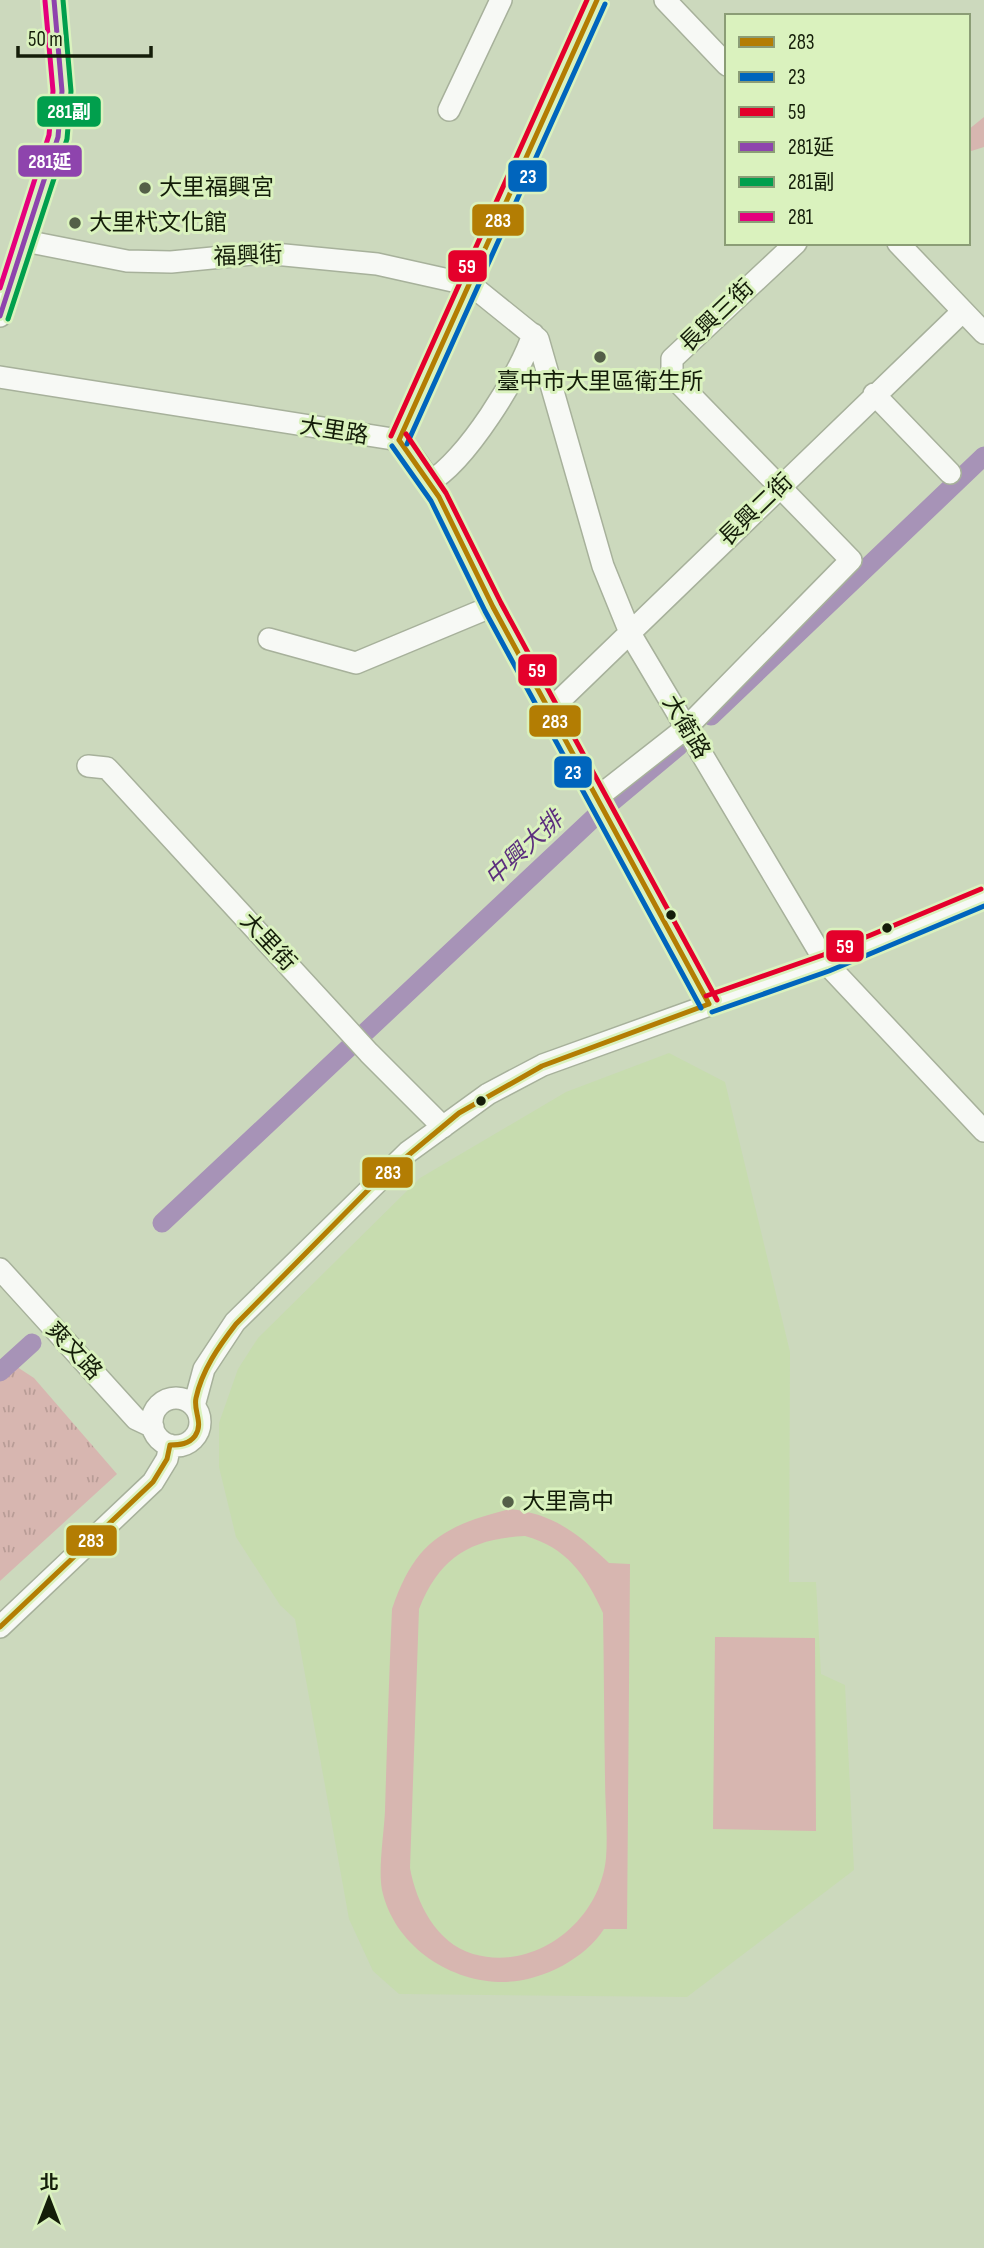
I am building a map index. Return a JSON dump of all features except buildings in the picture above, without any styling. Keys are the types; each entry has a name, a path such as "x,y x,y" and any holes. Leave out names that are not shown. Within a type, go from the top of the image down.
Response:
{"street":[{"path":"0,316 52,163 60,127 62,91 54,0"},
{"path":"449,110 501,0"},
{"name":"大里路","path":"0,377 399,440 597,0"},
{"path":"666,0 725,63"},
{"name":"福興街","path":"25,241 127,261 171,262 264,253 312,256 377,264 471,285"},
{"name":"長興三街","path":"782,485 672,376 670,367 672,359 794,245"},
{"path":"900,245 984,333"},
{"name":"大衛路","path":"471,285 538,339 603,566 631,635 827,963 984,1131"},
{"name":"長興二街","path":"550,710 631,635 874,394 963,311"},
{"path":"429,482 442,475 486,421 508,388 533,334"},
{"path":"874,394 950,473"},
{"path":"399,440 413,455 429,482 493,606 709,1004"},
{"path":"602,805 686,728 851,559 782,485"},
{"path":"269,639 356,663 493,606"},
{"name":"大里街","path":"88,766 107,768 369,1053 443,1127"},
{"path":"194,1406 204,1369 235,1322 408,1152 488,1094 543,1065 827,963 984,897"},
{"name":"爽文路","path":"0,1269 136,1419 153,1427"},
{"path":"180,1398 194,1406 200,1420 196,1435 184,1444 170,1445 159,1438 153,1427 153,1414 164,1401 180,1398"},
{"path":"0,1627 153,1482 167,1459 170,1445"}],"shaded area":[{"name":"大里高中","path":"669,1053 725,1082 790,1352 789,1582 816,1582 821,1674 845,1685 854,1870 687,1997 399,1994 373,1971 349,1919 295,1619 280,1605 236,1537 219,1467 219,1423 238,1369 258,1338 420,1178 566,1092"}],"green space":[{"path":"984,117 984,147 970,151 970,128"},
{"path":"11,1363 34,1378 117,1474 0,1581 0,1374"},
{"path":"510,1509 540,1515 575,1534 609,1563 630,1564 627,1929 604,1929 595,1941 572,1960 544,1974 529,1979 499,1982 479,1980 442,1966 410,1942 388,1909 382,1890 381,1872 392,1609 411,1568 434,1540 449,1530","holes":["525,1536 552,1547 573,1564 589,1586 603,1613 606,1858 601,1881 592,1902 578,1921 541,1948 520,1955 497,1958 460,1949 438,1931 417,1894 410,1868 419,1609 437,1576 459,1554 488,1541 506,1538"]},
{"path":"715,1637 815,1638 816,1831 713,1829"}],"waterway":[{"name":"中興大排","path":"711,716 984,456"},
{"name":"中興大排","path":"162,1223 600,812 679,746"},
{"name":"中興大排","path":"0,1372 32,1343"}],"transit line":[{"name":"281延","path":"0,316 58,137 62,91 54,0"},
{"name":"281副","path":"8,319 67,139 71,91 63,0"},
{"name":"59","path":"391,436 587,0"},
{"name":"283","path":"399,440 597,0"},
{"name":"281","path":"0,288 49,135 53,91 45,1"},
{"name":"23","path":"407,444 605,4"},
{"name":"59","path":"406,434 446,493 501,603 717,1000"},
{"name":"283","path":"399,440 439,497 493,607 709,1004"},
{"name":"23","path":"392,446 431,501 485,611 701,1008"},
{"name":"59","path":"706,996 823,955 981,889"},
{"name":"23","path":"712,1012 829,971 984,906"},
{"name":"283","path":"170,1445 190,1441 198,1431 196,1398 202,1378 217,1350 236,1324 375,1183 459,1113 542,1066 709,1004"},
{"name":"283","path":"0,1627 153,1482 167,1459 170,1445"}],"place":[{"name":"大里福興宮","path":"145,188"},
{"name":"大里杙文化館","path":"75,223"},
{"name":"臺中市大里區衛生所","path":"600,357"},
{"name":"大里高中","path":"508,1502"}]}
